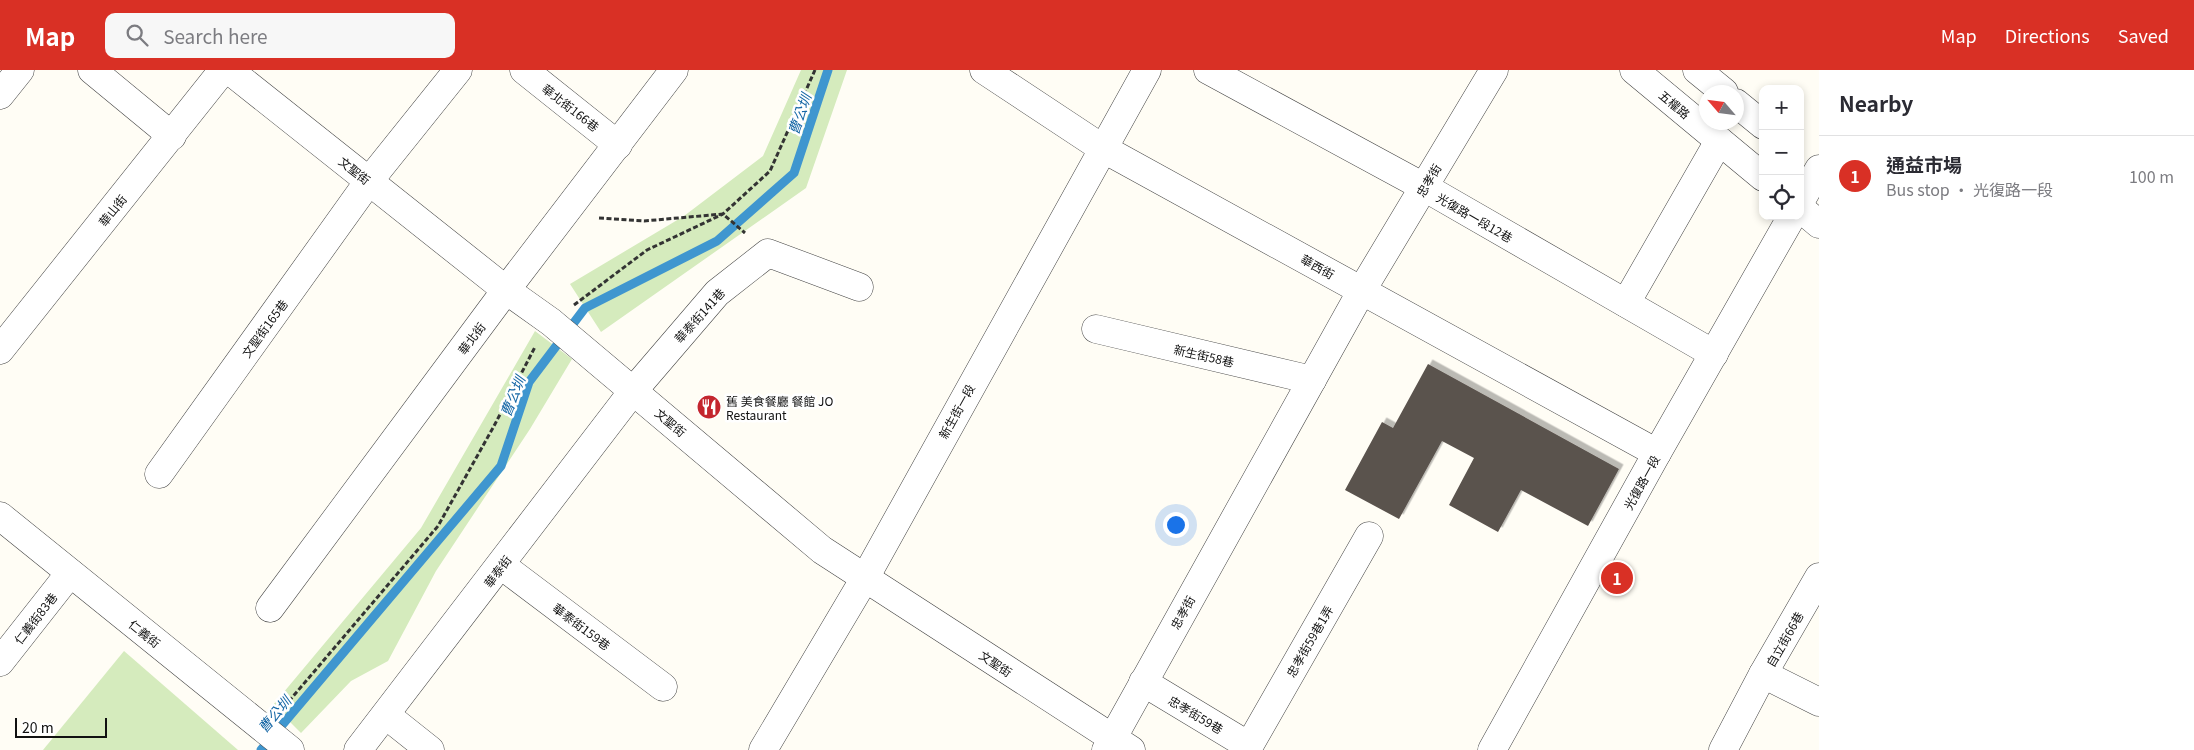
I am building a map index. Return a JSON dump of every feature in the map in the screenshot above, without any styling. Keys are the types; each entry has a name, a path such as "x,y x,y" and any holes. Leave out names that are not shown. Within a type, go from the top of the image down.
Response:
{"street":[{"path":"0,95 20,70"},
{"path":"92,70 172,136"},
{"name":"華山街","path":"0,350 223,70"},
{"name":"文聖街","path":"229,70 577,344 822,550 1116,746"},
{"name":"文聖街165巷","path":"159,474 369,181 458,70"},
{"name":"華北街166巷","path":"524,70 618,144"},
{"name":"華北街","path":"270,608 506,290 674,70"},
{"name":"華西街","path":"984,70 1102,148 1657,453"},
{"name":"新生街一段","path":"773,747 1102,148 1147,70"},
{"name":"光復路一段12巷","path":"1208,70 1424,187 1714,354"},
{"name":"忠孝街","path":"1362,290 1494,70"},
{"name":"五權路","path":"1634,70 1761,175"},
{"path":"1697,70 1715,85"},
{"path":"1744,110 1759,122"},
{"path":"1626,303 1719,140"},
{"path":"1804,192 1814,167"},
{"path":"1804,211 1819,224"},
{"name":"光復路一段","path":"1492,750 1657,453 1790,220"},
{"name":"華泰街141巷","path":"633,390 717,293 768,253 859,288"},
{"path":"1312,380 1362,290"},
{"name":"新生街58巷","path":"1096,329 1312,380"},
{"name":"忠孝街","path":"1116,746 1143,682 1312,380"},
{"name":"華泰街","path":"358,750 633,390"},
{"name":"仁義街","path":"0,516 276,739"},
{"name":"忠孝街59巷1弄","path":"1249,746 1369,536"},
{"name":"華泰街159巷","path":"501,565 663,687"},
{"name":"仁義街83巷","path":"0,662 70,573"},
{"name":"自立街66巷","path":"1723,750 1819,577"},
{"path":"1764,674 1819,702"},
{"name":"忠孝街59巷","path":"1143,682 1249,746"},
{"path":"386,715 430,750"}],"path":[{"path":"276,739 438,526 494,426 530,356 552,324 647,250 724,214 770,171 815,70"},
{"path":"563,216 644,221 724,214 746,234"}],"green space":[{"path":"801,70 847,70 806,188 601,332 570,284 684,216 763,156"},
{"path":"535,331 572,359 530,429 436,571 388,661 351,681 301,733 273,705 421,528"},
{"path":"124,651 238,750 43,750"}],"building":[{"path":"1428,364 1619,469 1588,526 1521,490 1498,532 1449,505 1474,458 1442,441 1399,519 1345,490 1382,422 1393,428"}],"waterway":[{"name":"曹公圳","path":"261,750 501,466 529,382 585,308 717,241 794,173 828,70"}],"place":[{"name":"舊 美食餐廳 餐館 JO Restaurant","path":"709,407"},
{"name":"通益市場","path":"1617,578"}]}
